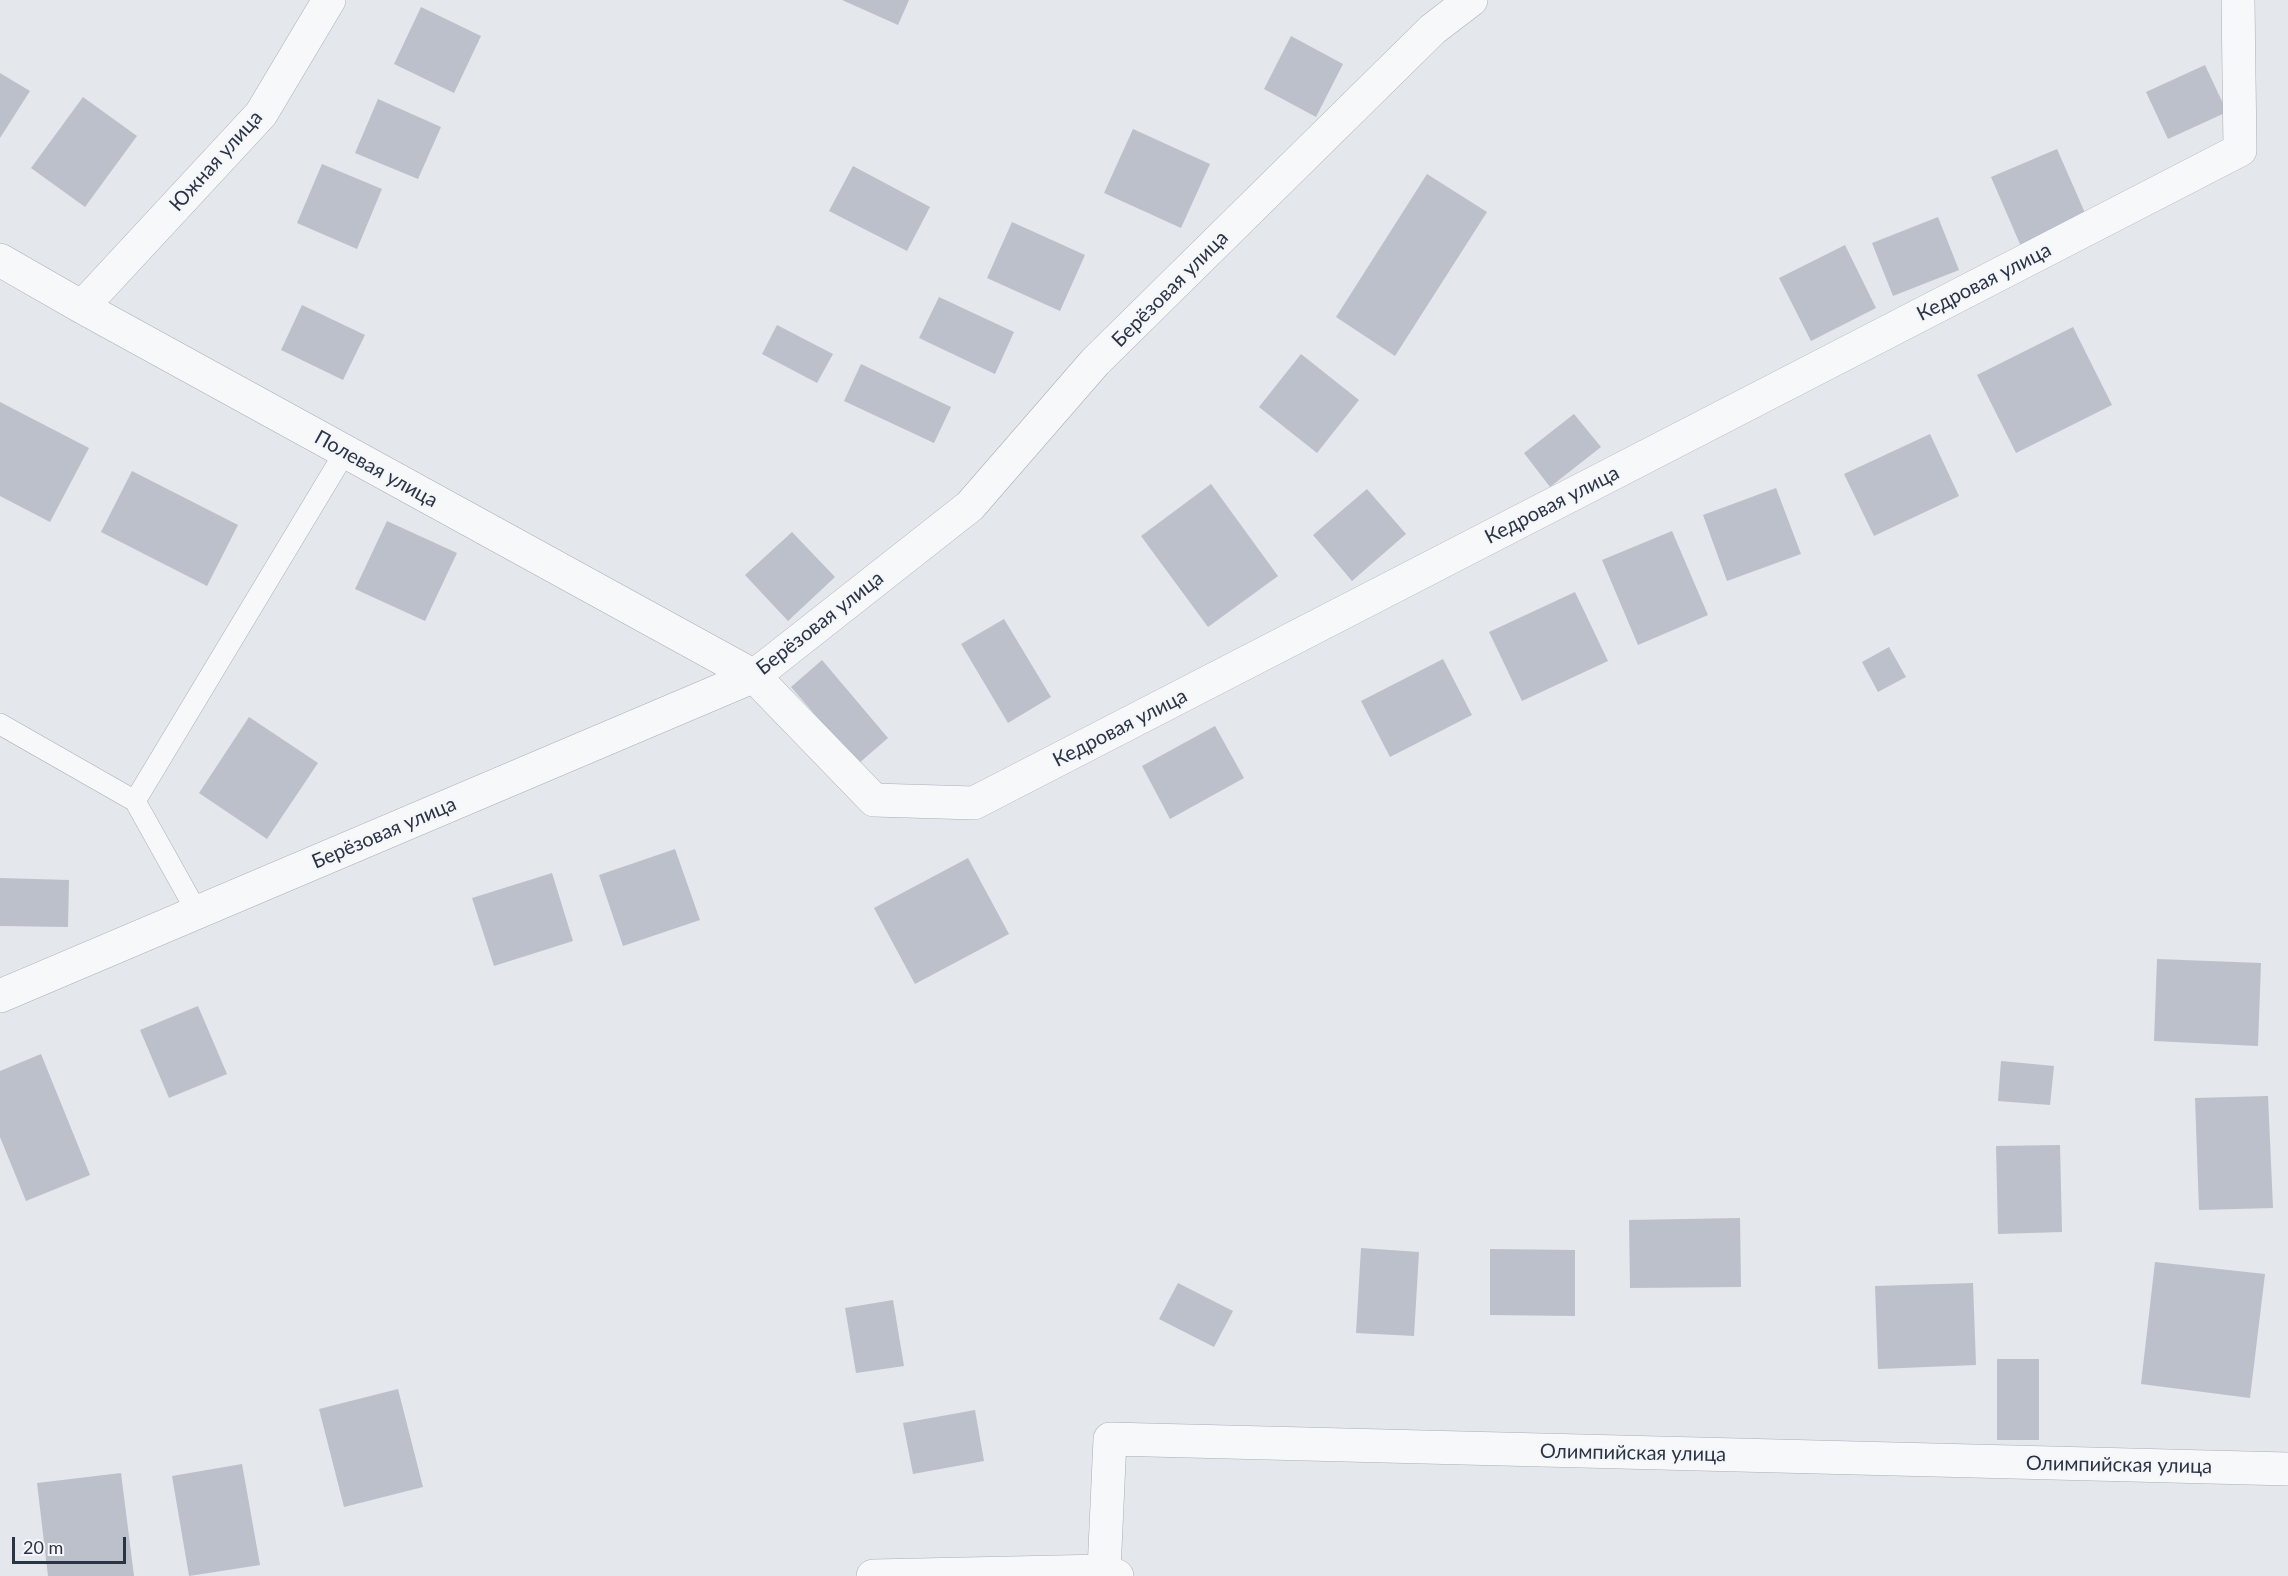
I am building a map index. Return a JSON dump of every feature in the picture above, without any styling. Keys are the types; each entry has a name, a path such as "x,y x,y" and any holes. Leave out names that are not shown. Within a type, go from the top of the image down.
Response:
{"street":[{"name":"Южная улица","path":"82,308 261,114 329,0"},
{"name":"Берёзовая улица","path":"0,996 754,676 970,506 1095,362 1433,29 1470,0"},
{"name":"Кедровая улица","path":"754,676 874,800 974,803 2240,150 2238,0"},
{"name":"Полевая улица","path":"0,260 82,308 754,676"},
{"name":"Олимпийская улица","path":"1110,1573 1110,1439 2288,1469"},
{"path":"873,1576 1110,1573"}],"lane":[{"path":"135,801 345,452"},
{"path":"0,724 135,801 197,912"}],"building":[{"path":"842,0 909,0 898,25"},
{"path":"421,7 481,36 454,93 394,64"},
{"path":"1291,36 1343,64 1316,117 1264,89"},
{"path":"2205,65 2227,112 2168,139 2146,92"},
{"path":"0,73 30,91 0,138"},
{"path":"83,97 137,136 85,207 31,168"},
{"path":"378,99 441,127 418,179 355,153"},
{"path":"1133,129 1210,164 1181,228 1104,193"},
{"path":"2057,149 2089,222 2023,251 1991,177"},
{"path":"322,164 382,189 357,249 297,223"},
{"path":"853,166 930,207 907,251 829,211"},
{"path":"1427,174 1487,212 1395,356 1336,317"},
{"path":"1938,217 1959,270 1893,296 1872,243"},
{"path":"1012,222 1085,255 1060,311 987,278"},
{"path":"1845,245 1876,308 1811,341 1779,278"},
{"path":"939,297 1014,332 995,374 919,338"},
{"path":"302,305 365,335 343,380 281,350"},
{"path":"777,325 833,354 817,383 762,354"},
{"path":"2073,327 2112,405 2016,453 1977,375"},
{"path":"1301,354 1359,400 1317,453 1259,407"},
{"path":"861,364 951,407 934,443 844,401"},
{"path":"0,402 89,448 50,522 0,496"},
{"path":"1574,414 1601,447 1550,487 1524,453"},
{"path":"1930,434 1959,496 1874,536 1844,474"},
{"path":"132,471 238,525 207,586 101,532"},
{"path":"1211,484 1278,576 1208,627 1141,536"},
{"path":"1776,488 1801,554 1727,581 1703,515"},
{"path":"1367,489 1406,534 1352,581 1313,535"},
{"path":"387,521 457,553 425,621 355,589"},
{"path":"1672,531 1708,615 1638,645 1602,560"},
{"path":"792,532 835,577 788,621 745,575"},
{"path":"1575,592 1608,661 1522,701 1489,632"},
{"path":"1004,619 1051,697 1008,723 961,644"},
{"path":"1889,647 1906,677 1878,692 1862,662"},
{"path":"1443,659 1472,715 1390,757 1361,701"},
{"path":"822,660 888,738 858,764 791,687"},
{"path":"249,717 318,763 267,839 199,793"},
{"path":"1215,726 1244,778 1170,819 1142,766"},
{"path":"675,849 700,920 623,946 599,875"},
{"path":"968,858 1009,934 915,984 874,908"},
{"path":"552,873 573,941 494,966 472,898"},
{"path":"0,878 69,880 68,927 0,926"},
{"path":"2157,959 2261,963 2258,1046 2154,1041"},
{"path":"198,1006 227,1074 169,1098 140,1030"},
{"path":"41,1054 90,1175 26,1201 0,1137 0,1071"},
{"path":"2001,1061 2054,1066 2050,1105 1998,1101"},
{"path":"2268,1096 2273,1208 2199,1210 2195,1098"},
{"path":"2060,1145 2062,1232 1998,1234 1996,1146"},
{"path":"1740,1218 1741,1287 1630,1288 1629,1220"},
{"path":"1361,1248 1419,1252 1414,1336 1356,1333"},
{"path":"1490,1249 1575,1250 1575,1316 1490,1315"},
{"path":"2155,1262 2265,1274 2250,1398 2141,1384"},
{"path":"1178,1283 1233,1311 1214,1347 1159,1319"},
{"path":"1973,1283 1976,1365 1878,1369 1875,1286"},
{"path":"893,1300 904,1366 856,1373 845,1308"},
{"path":"1997,1359 2039,1359 2039,1440 1997,1440"},
{"path":"398,1389 423,1487 344,1507 319,1409"},
{"path":"975,1410 984,1461 913,1474 903,1423"},
{"path":"242,1464 260,1565 189,1576 172,1476"},
{"path":"121,1473 134,1576 48,1576 37,1483"}]}
